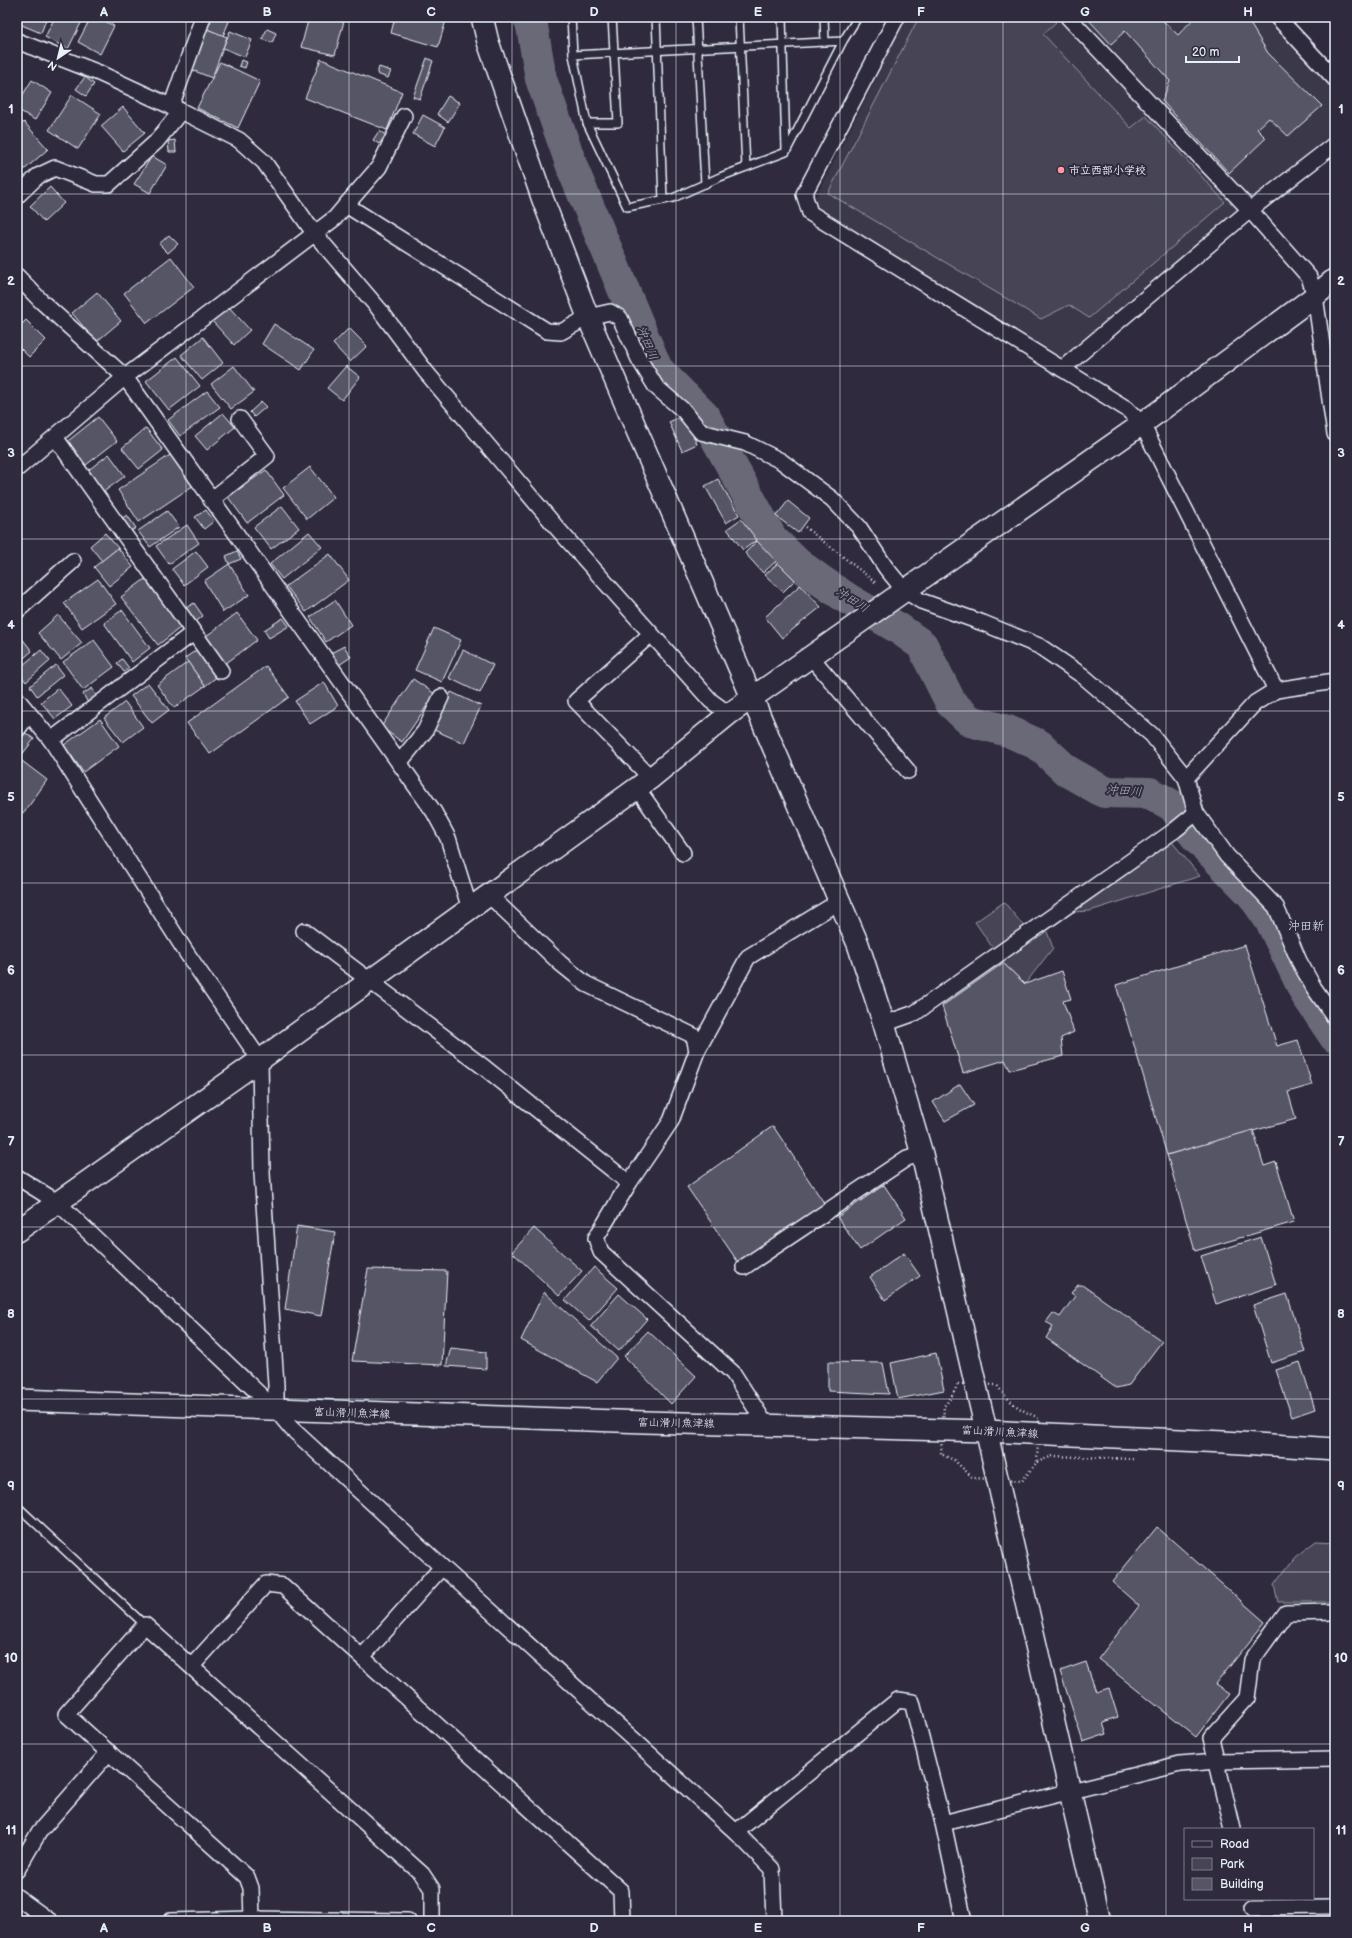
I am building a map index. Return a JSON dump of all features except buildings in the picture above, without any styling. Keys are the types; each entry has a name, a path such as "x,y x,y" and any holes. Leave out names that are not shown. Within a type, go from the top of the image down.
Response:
{"street":[{"path":"17,196 38,176 55,168 96,184 109,184 156,142 176,109 203,17"},
{"path":"482,17 488,42 543,200 588,317 840,901 858,944 884,1024 922,1154 1100,1921"},
{"path":"898,17 804,194 810,213 1127,409 1142,424 1276,690"},
{"path":"1068,17 1250,210 1309,277 1315,296 1335,434"},
{"path":"1277,17 1335,79"},
{"path":"17,41 99,73 176,109 238,140 264,162 314,233 379,309 426,372 528,494 711,701 729,714"},
{"path":"17,469 125,377 335,218 378,168 404,116"},
{"path":"1062,369 1250,210 1335,144"},
{"path":"346,205 547,330 561,332 588,317 610,312 620,318 639,359 656,387 684,411 701,432 745,443 781,461 832,500 859,527 886,568 899,594 983,623 1039,646 1082,676 1152,735 1186,778 1196,813 1227,856 1276,907 1299,961 1314,988 1335,1018"},
{"path":"17,276 41,301 125,377 434,812 448,838 470,908"},
{"path":"17,1231 260,1060 644,783 729,714 1142,424 1315,296 1335,279"},
{"path":"211,500 267,456 240,419"},
{"path":"55,437 221,671"},
{"path":"17,610 73,561"},
{"path":"51,740 193,633"},
{"path":"651,634 576,701 644,783 683,853"},
{"path":"811,657 908,771"},
{"path":"1186,778 1255,703 1276,690 1335,681"},
{"path":"399,763 425,731 441,697"},
{"path":"17,699 51,740 186,952 260,1060 262,1173 276,1385 276,1410"},
{"path":"17,730 29,714"},
{"path":"884,1024 915,1013 1175,830 1196,813"},
{"path":"489,895 560,964 586,984 694,1036 697,1051"},
{"path":"766,1426 733,1373 601,1252 596,1238 629,1183 671,1121 697,1051 748,958 840,901"},
{"path":"304,931 371,980 629,1183"},
{"path":"744,1267 907,1158 922,1154"},
{"path":"17,1177 57,1202 276,1410 291,1428 442,1567 736,1832 772,1870 774,1921"},
{"name":"富山滑川魚津線","path":"17,1400 766,1426 986,1431 1224,1442 1335,1449"},
{"path":"362,1657 442,1567"},
{"path":"192,1666 266,1584 283,1586 621,1891 622,1921"},
{"path":"1233,1828 1210,1738 1247,1698 1252,1660 1286,1613 1335,1612"},
{"path":"252,1919 251,1888 247,1877 66,1714 145,1625 422,1874 432,1889 432,1921"},
{"path":"736,1832 898,1700 912,1702 943,1823 964,1921"},
{"path":"17,1870 39,1832 108,1752"},
{"path":"943,1823 1180,1764 1216,1761 1335,1759"},
{"path":"17,1897 50,1921"},
{"path":"1252,1909 1335,1906"},
{"path":"170,1921 252,1919 408,1921"}],"lane":[{"path":"571,17 573,55 587,123 627,206 673,198 786,152 843,41 858,17"},
{"path":"587,123 618,124 612,17"},
{"path":"656,17 663,200"},
{"path":"696,17 705,184"},
{"path":"739,17 746,167"},
{"path":"782,17 786,152"},
{"path":"824,17 825,42"},
{"path":"573,55 843,41"},
{"path":"17,1506 145,1625"}],"path":[{"path":"805,527 899,594"},
{"path":"956,1378 958,1384"}],"shaded area":[{"name":"市立西部小学校","path":"907,17 1268,17 1335,90 1335,135 1063,360 812,205"}],"green space":[{"name":"市立西部小学校","path":"919,17 1052,17 1056,22 1043,34 1131,128 1146,116 1225,202 1089,318 1069,305 1041,319 828,193"},
{"path":"1172,842 1200,876 1090,911 1073,912"},
{"path":"1004,902 1022,924 1046,929 1053,948 1025,984 1003,963 975,922"},
{"path":"1316,1541 1335,1542 1335,1602 1278,1602 1274,1585 1295,1557"}],"waterway":[{"name":"沖田川","path":"528,17 532,26 541,79 574,172 657,369 704,416 772,539 798,564 820,580 848,599 898,628 922,645 951,703 970,721 1008,731 1039,745 1067,771 1104,792 1150,793 1173,806 1198,839 1252,894 1272,923 1306,994 1335,1037"}],"place":[{"name":"市立西部小学校","path":"1061,170"}],"district":[{"name":"沖田新","path":"1306,926"}]}
